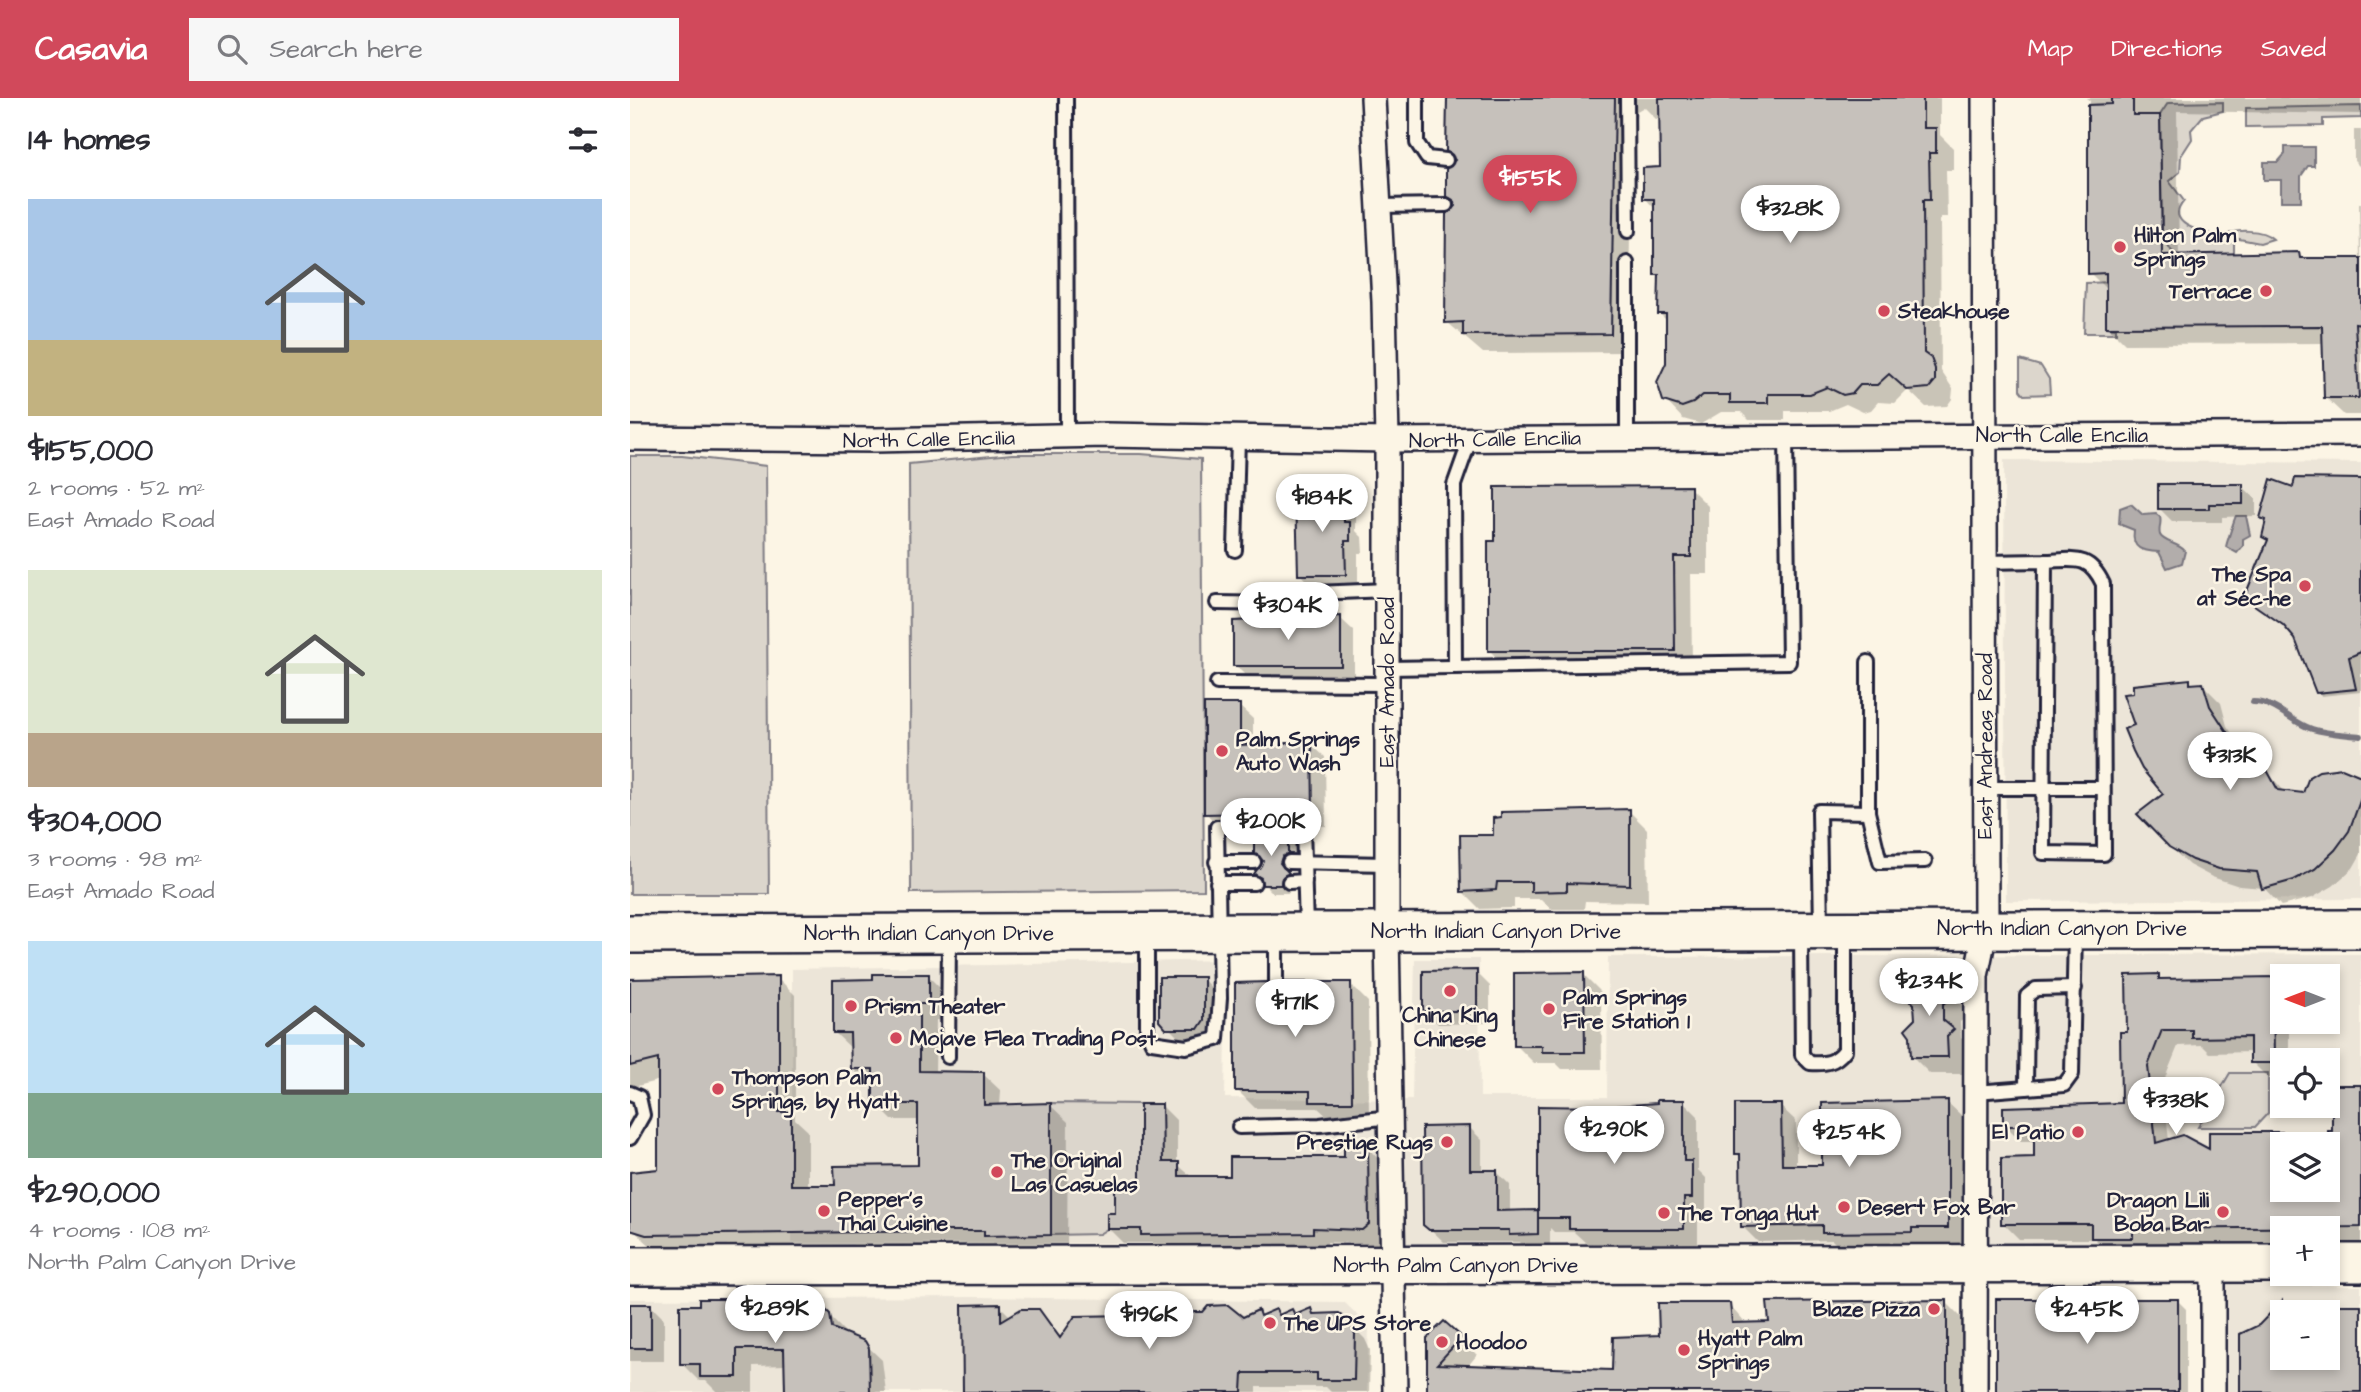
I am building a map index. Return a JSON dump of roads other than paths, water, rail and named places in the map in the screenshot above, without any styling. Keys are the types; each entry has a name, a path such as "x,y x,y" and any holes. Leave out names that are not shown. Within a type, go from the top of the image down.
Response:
{"main road":[{"name":"North Indian Canyon Drive","path":"630,934 1822,928 2361,929"},
{"name":"North Palm Canyon Drive","path":"630,1266 2270,1263"},
{"path":"2340,1263 2361,1263"}],"street":[{"name":"East Amado Road","path":"1373,98 1384,302 1387,440 1387,932 1395,1392"},
{"name":"East Andreas Road","path":"1975,1392 1976,975 1986,928 1984,98"},
{"name":"North Calle Encilia","path":"630,438 875,440 1067,436 1470,440 2361,434"},
{"path":"2213,1263 2213,1392"}],"lane":[{"path":"1066,98 1067,436"},
{"path":"1418,98 1417,143 1427,158 1446,160"},
{"path":"1628,98 1628,231"},
{"path":"1378,206 1446,205"},
{"path":"1627,263 1627,438"},
{"path":"1217,683 1387,676 1455,667 1789,662 1786,437"},
{"path":"1235,550 1238,438"},
{"path":"1455,667 1454,485 1470,440"},
{"path":"1984,562 2083,560 2096,568 2103,584 2104,854 2043,853 2045,561"},
{"path":"1217,603 1280,604 1315,593 1387,590"},
{"path":"1868,662 1868,812 1880,862 1925,861"},
{"path":"1985,788 2103,788"},
{"path":"1822,928 1802,1055 1810,1063 1826,1064 1839,1059 1845,1050 1822,928 1819,811 1868,812"},
{"path":"1148,933 1147,1031 1152,1042 1186,1046 1217,1039 1220,998 1217,827 1303,827 1305,881 1276,982"},
{"path":"1216,862 1254,862"},
{"path":"1289,862 1387,864"},
{"path":"1289,881 1305,881"},
{"path":"1217,883 1254,883"},
{"path":"1976,1092 2064,1085 2072,1074 2075,928"},
{"path":"948,1057 949,933"},
{"path":"2026,1088 2027,996 2036,989 2074,989"},
{"path":"630,1093 639,1097 643,1115 630,1138"},
{"path":"1239,1127 1320,1125 1391,1117"}],"waterway":[{"path":"2253,702 2269,705 2312,729 2361,736"}],"place":[{"name":"Hilton Palm Springs","path":"2120,247"},
{"name":"Terrace","path":"2266,291"},
{"name":"Steakhouse","path":"1884,311"},
{"name":"The Spa at Séc-he","path":"2305,586"},
{"name":"Palm Springs Auto Wash","path":"1222,751"},
{"name":"China King Chinese","path":"1450,991"},
{"name":"Prism Theater","path":"851,1006"},
{"name":"Palm Springs Fire Station 1","path":"1549,1009"},
{"name":"Mojave Flea Trading Post","path":"896,1038"},
{"name":"Thompson Palm Springs, by Hyatt","path":"718,1089"},
{"name":"El Patio","path":"2078,1132"},
{"name":"Prestige Rugs","path":"1447,1142"},
{"name":"The Original Las Casuelas","path":"997,1172"},
{"name":"Desert Fox Bar","path":"1844,1207"},
{"name":"Pepper's Thai Cuisine","path":"824,1211"},
{"name":"Dragon Lili Boba Bar","path":"2223,1212"},
{"name":"The Tonga Hut","path":"1664,1213"},
{"name":"Blaze Pizza","path":"1934,1309"},
{"name":"The UPS Store","path":"1270,1323"},
{"name":"Hoodoo","path":"1442,1342"},
{"name":"Hyatt Palm Springs","path":"1684,1350"}]}
